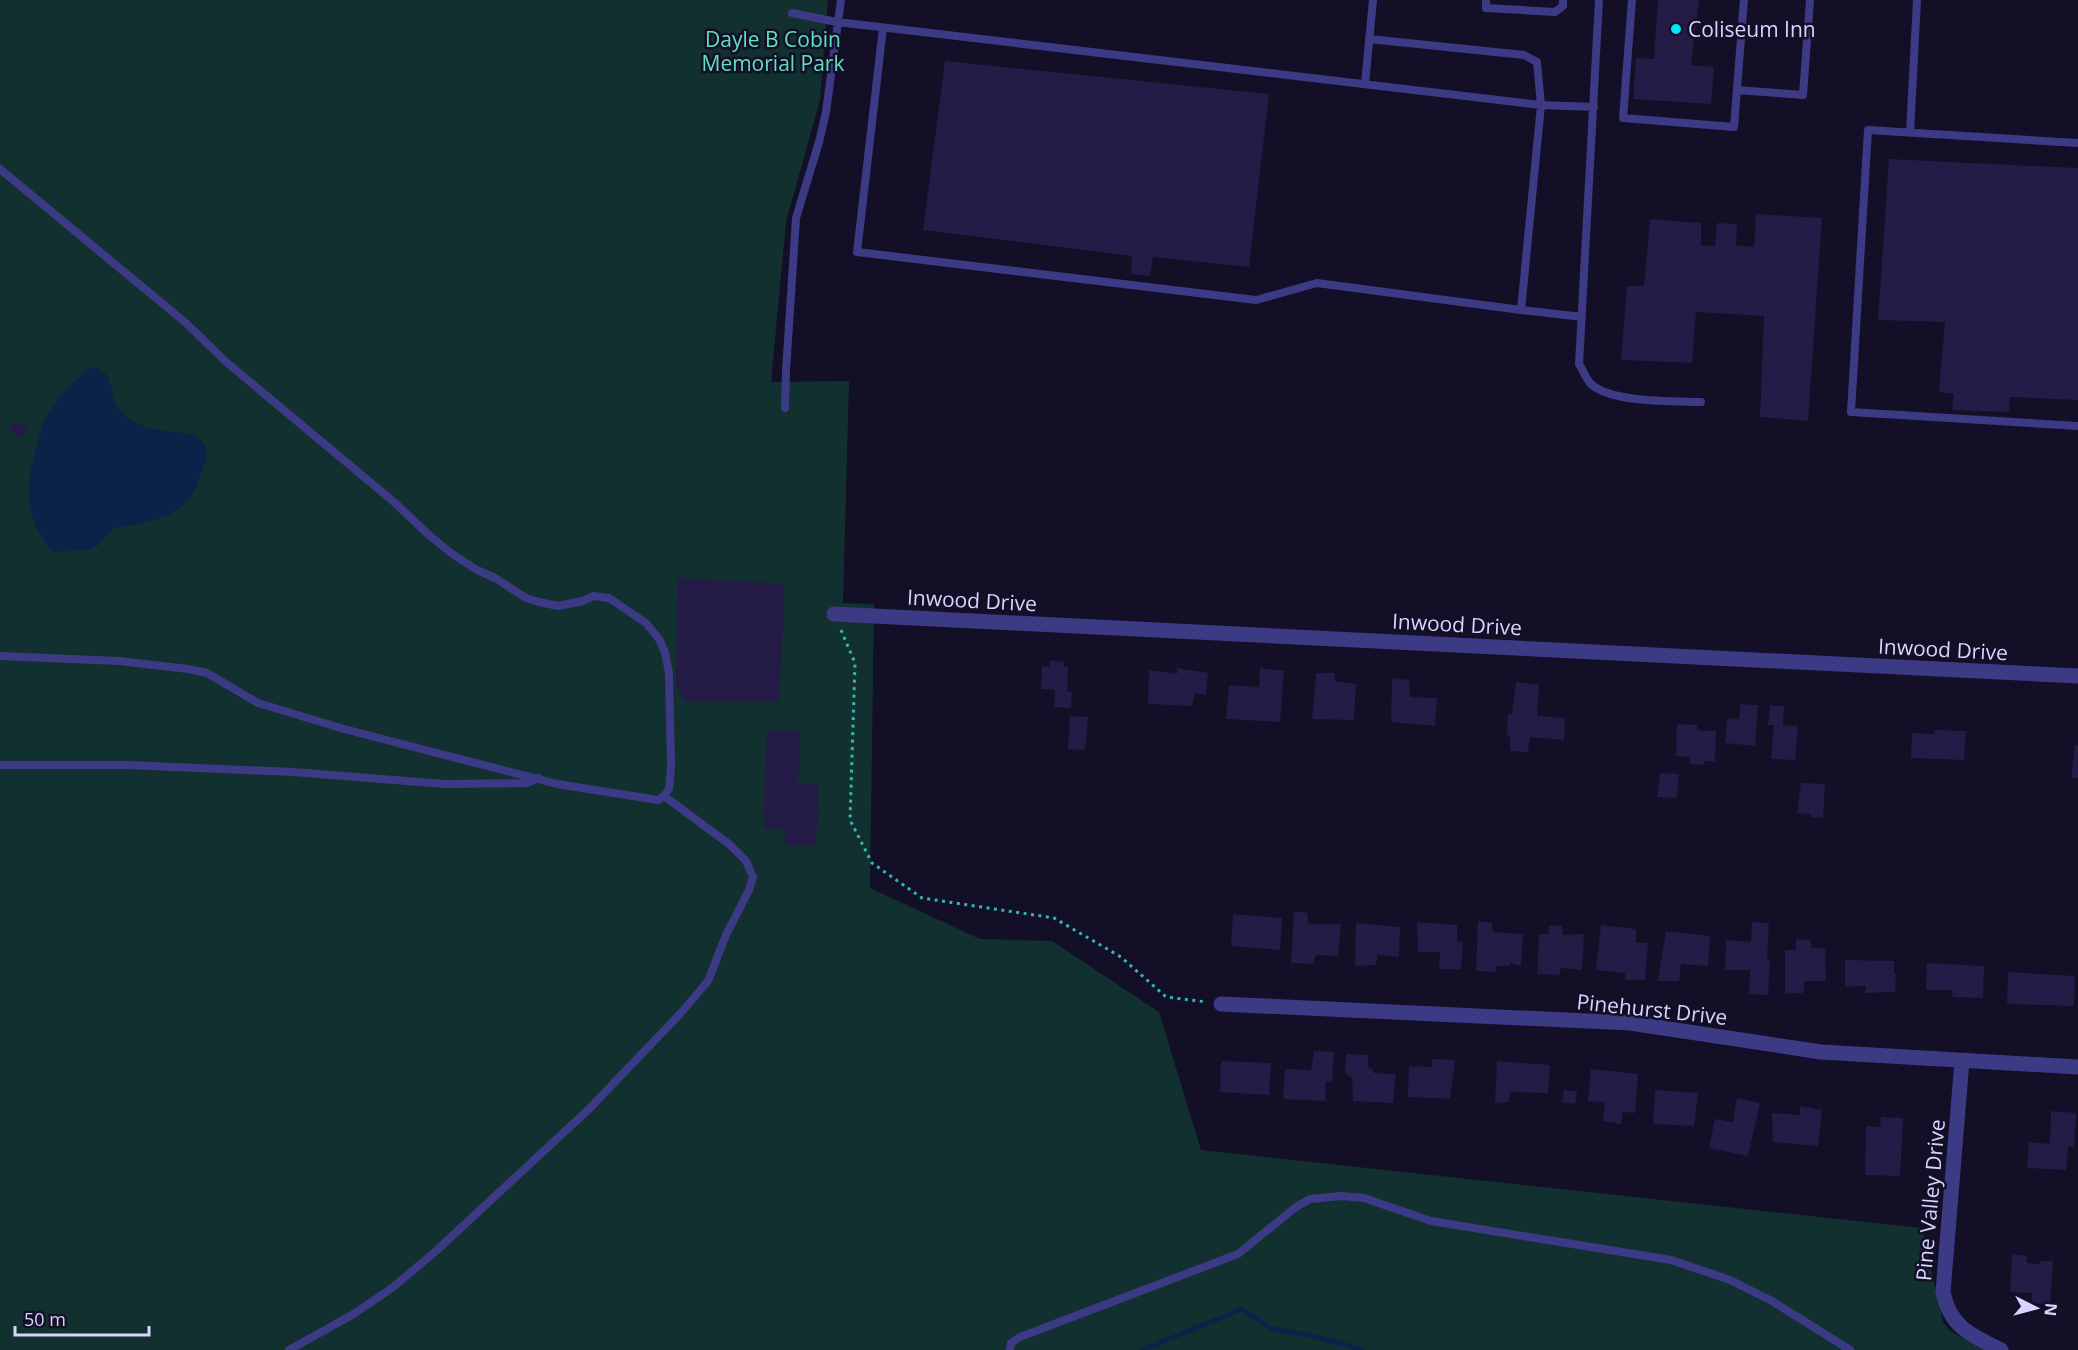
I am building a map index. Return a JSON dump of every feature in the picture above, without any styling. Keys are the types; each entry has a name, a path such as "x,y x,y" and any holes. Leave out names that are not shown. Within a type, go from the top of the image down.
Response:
{"street":[{"name":"Inwood Drive","path":"834,614 2078,676"},
{"name":"Pinehurst Drive","path":"1221,1004 1630,1023 1821,1052 2078,1067"},
{"name":"Pine Valley Drive","path":"1962,1061 1943,1292 1949,1312 1957,1323 1970,1334 2001,1350"}],"lane":[{"path":"785,408 796,218 826,112 841,0"},
{"path":"1365,84 1373,0"},
{"path":"1486,0 1486,8 1555,12 1563,6 1563,0"},
{"path":"1599,0 1579,364 1592,384 1616,396 1661,401 1701,402"},
{"path":"1632,0 1623,118 1734,126 1744,0"},
{"path":"1737,90 1803,96 1810,0"},
{"path":"1910,132 1917,0"},
{"path":"792,13 883,28 1541,105 1594,107"},
{"path":"883,28 857,252 1256,300 1317,283 1582,317"},
{"path":"1369,39 1524,55 1537,62 1541,105 1521,310"},
{"path":"2078,143 1868,130 1851,412 2078,426"},
{"path":"0,169 186,323 225,361 451,552 477,570 539,603 558,606 583,601 593,596 609,598 646,623 659,639 665,652 669,673 671,767 669,789 658,800 628,796 538,778 376,738 258,703 207,673 137,662 0,656"},
{"path":"0,765 127,765 270,771 446,784 528,783 538,778"},
{"path":"289,1350 376,1299 436,1251 589,1109 680,1014 708,981 753,877 747,861 729,844 664,796"},
{"path":"1010,1350 1011,1343 1020,1337 1238,1254 1296,1207 1310,1199 1341,1196 1364,1198 1431,1221 1671,1260 1731,1280 1772,1301 1851,1350"}],"path":[{"path":"834,614 855,663 850,820 872,863 922,898 1054,918 1121,957 1167,997 1221,1004"}],"green space":[{"name":"Dayle B Cobin Memorial Park","path":"0,0 828,0 820,100 786,222 771,382 849,381 843,603 874,604 870,888 980,939 1052,941 1159,1012 1201,1150 1922,1228 1943,1322 1950,1331 1986,1350 0,1350"}],"water":[{"path":"90,367 104,372 108,377 116,402 126,416 149,428 180,432 198,438 204,444 206,457 192,496 175,512 144,523 114,528 99,545 89,550 53,552 36,527 29,501 33,459 49,412 60,396"}],"building":[{"name":"Coliseum Inn","path":"1658,0 1699,0 1691,65 1714,67 1711,104 1633,99 1636,58 1654,59"},
{"path":"945,61 1269,94 1249,267 1153,257 1150,276 1131,274 1132,256 923,230"},
{"path":"1889,159 2078,168 2078,400 2010,397 2009,412 1952,410 1954,394 1939,392 1945,322 1878,320"},
{"path":"1756,214 1822,218 1808,421 1760,417 1764,316 1696,312 1692,363 1621,360 1627,286 1644,286 1650,219 1701,223 1701,245 1715,246 1717,223 1737,224 1736,245 1754,247"},
{"path":"15,421 28,427 23,438 10,432"},
{"path":"678,578 785,584 779,702 684,701 676,686"},
{"path":"1050,660 1064,662 1064,667 1068,667 1067,691 1072,692 1071,708 1054,707 1055,690 1041,689 1042,666 1049,667"},
{"path":"1177,668 1208,673 1206,695 1195,693 1192,706 1148,704 1149,670 1177,674"},
{"path":"1260,668 1284,671 1280,722 1226,719 1229,685 1259,687"},
{"path":"1316,673 1334,673 1335,681 1356,684 1354,720 1312,719"},
{"path":"1392,678 1409,680 1410,697 1437,698 1435,726 1391,722"},
{"path":"1516,682 1539,685 1537,716 1565,718 1564,740 1530,737 1528,752 1510,751 1510,735 1507,735 1508,714 1512,714"},
{"path":"1740,704 1758,705 1755,746 1725,743 1727,718 1739,719"},
{"path":"1770,706 1784,706 1783,725 1798,726 1795,760 1771,759 1774,725 1768,725"},
{"path":"1070,716 1088,717 1085,750 1068,749"},
{"path":"1677,724 1697,725 1697,730 1716,731 1715,762 1705,761 1703,765 1690,764 1690,757 1676,756"},
{"path":"767,730 801,732 798,783 818,785 816,846 785,845 785,829 763,828"},
{"path":"1935,730 1966,731 1964,760 1911,758 1912,733 1934,734"},
{"path":"2075,745 2078,746 2078,778 2071,778"},
{"path":"1660,773 1679,774 1677,798 1657,797"},
{"path":"1801,783 1825,784 1823,818 1797,813"},
{"path":"1294,911 1307,913 1309,924 1341,924 1338,956 1316,955 1313,964 1291,963"},
{"path":"1233,914 1282,918 1280,950 1231,946"},
{"path":"1478,921 1492,923 1493,932 1523,934 1521,966 1510,963 1510,966 1497,966 1496,972 1476,971"},
{"path":"1417,922 1457,925 1457,941 1463,942 1461,969 1439,969 1440,952 1418,952"},
{"path":"1752,922 1769,923 1768,995 1749,994 1750,970 1725,970 1726,940 1751,942"},
{"path":"1356,923 1400,927 1399,957 1378,955 1376,965 1355,966"},
{"path":"1549,925 1562,926 1563,935 1584,934 1582,970 1561,968 1559,975 1537,974 1539,934 1549,934"},
{"path":"1601,925 1636,929 1636,943 1648,943 1645,980 1625,980 1625,973 1596,970"},
{"path":"1666,931 1710,936 1708,966 1681,964 1679,981 1658,981"},
{"path":"1796,939 1810,940 1812,948 1825,948 1826,981 1805,981 1803,993 1785,994 1785,950 1796,950"},
{"path":"1845,960 1894,961 1895,992 1865,993 1866,986 1845,987"},
{"path":"1927,963 1984,966 1983,998 1952,997 1953,990 1926,990"},
{"path":"2008,972 2075,976 2074,1006 2007,1004"},
{"path":"1314,1051 1334,1052 1332,1082 1326,1082 1325,1101 1283,1099 1285,1069 1311,1070"},
{"path":"1346,1054 1368,1055 1368,1067 1372,1068 1374,1073 1396,1074 1393,1103 1353,1101 1352,1077 1345,1074"},
{"path":"1433,1059 1455,1060 1450,1099 1408,1097 1409,1066 1431,1067"},
{"path":"1221,1061 1271,1063 1269,1095 1220,1092"},
{"path":"1497,1061 1550,1065 1548,1093 1510,1092 1509,1102 1495,1103"},
{"path":"1591,1069 1638,1074 1635,1113 1623,1112 1621,1124 1603,1121 1605,1102 1588,1101"},
{"path":"1564,1090 1577,1091 1575,1104 1562,1102"},
{"path":"1655,1090 1698,1093 1694,1126 1653,1124"},
{"path":"1737,1098 1760,1103 1748,1156 1709,1148 1715,1119 1733,1122"},
{"path":"1800,1106 1822,1110 1818,1146 1773,1142 1772,1113 1800,1115"},
{"path":"2051,1111 2076,1113 2074,1147 2068,1147 2066,1170 2027,1168 2029,1142 2050,1144"},
{"path":"1881,1117 1903,1118 1900,1176 1865,1175 1866,1126 1880,1127"},
{"path":"2012,1254 2027,1256 2027,1263 2040,1264 2041,1261 2053,1261 2050,1304 2032,1303 2032,1293 2010,1292"}],"waterway":[{"path":"1142,1350 1242,1309 1272,1329 1314,1336 1362,1350"}],"place":[{"name":"Coliseum Inn","path":"1676,29"}]}
